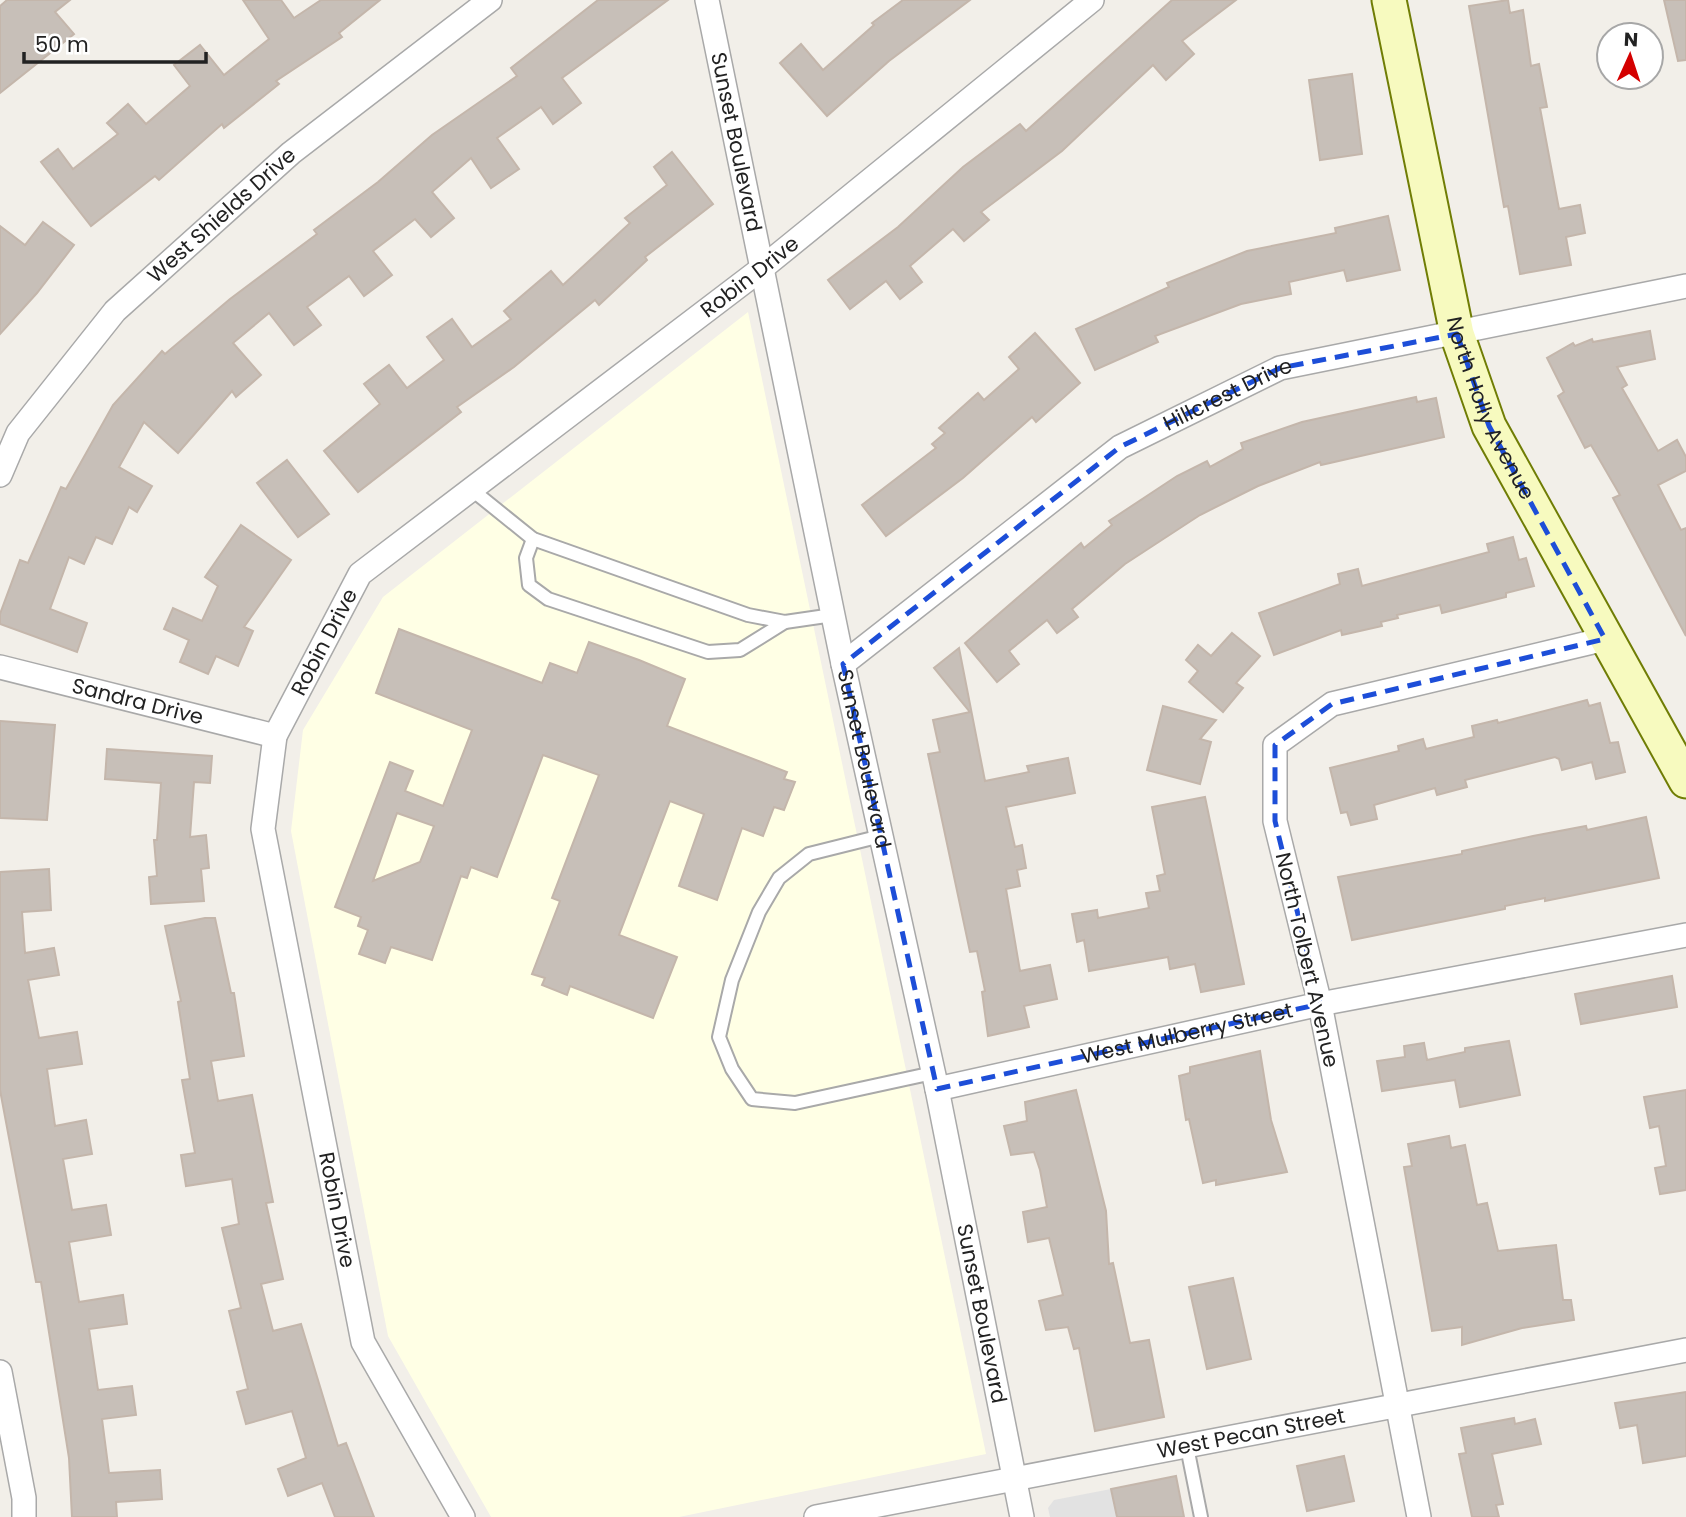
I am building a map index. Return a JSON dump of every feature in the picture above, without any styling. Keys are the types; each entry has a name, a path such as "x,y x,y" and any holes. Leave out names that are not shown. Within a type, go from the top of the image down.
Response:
{"street":[{"name":"West Shields Drive","path":"0,475 18,433 115,311 291,153 490,0"},
{"name":"Sunset Boulevard","path":"707,0 832,615 935,1081 1022,1517"},
{"name":"Robin Drive","path":"463,1517 363,1342 263,829 275,736 360,574 761,269 1092,0"},
{"name":"North Holly Avenue","path":"1389,0 1457,334 1489,426 1686,781"},
{"name":"Hillcrest Drive","path":"843,664 1120,447 1280,368 1686,286"},
{"name":"North Tolbert Avenue","path":"1419,1517 1320,1004 1275,821 1275,745 1332,704 1605,639"},
{"name":"Sandra Drive","path":"0,667 275,736"},
{"name":"West Mulberry Street","path":"935,1081 1320,1004 1686,935"},
{"name":"West Pecan Street","path":"816,1517 1015,1481 1686,1350"},
{"path":"0,1372 24,1498 24,1517"}],"lane":[{"path":"471,489 533,539 748,615 785,622 832,615"},
{"path":"533,539 526,558 529,585 548,599 708,652 740,650 785,622"},
{"path":"881,836 810,854 779,878 759,912 732,979 723,1009 719,1037 732,1069 752,1099 795,1103 935,1081"},
{"path":"1187,1447 1201,1517"}],"highlighted area":[{"path":"1457,334 1489,426 1605,639 1332,704 1275,745 1275,821 1320,1004 937,1089 843,664 1120,447 1280,368"}],"shaded area":[{"path":"748,312 986,1454 679,1517 491,1517 388,1336 291,831 303,730 383,597"},
{"path":"1111,1489 1117,1517 1050,1517 1048,1508 1054,1500"}],"building":[{"path":"7,0 70,0 55,12 74,34 0,93 0,6"},
{"path":"243,0 281,0 294,18 321,0 380,0 339,33 342,37 276,81 279,84 224,128 222,124 159,180 155,176 91,226 41,162 58,149 73,169 118,134 107,123 128,104 146,124 190,86 174,65 200,45 224,75 269,39"},
{"path":"598,0 668,0 562,78 581,103 553,124 541,107 497,138 519,169 491,188 471,158 432,192 454,218 431,237 415,219 373,251 392,275 364,296 349,276 307,307 321,325 294,345 269,313 233,343 261,375 236,397 232,391 178,453 144,422 119,467 152,486 137,512 129,507 112,544 96,537 84,564 69,557 50,609 87,623 77,652 0,624 0,614 20,560 28,563 61,487 66,489 113,405 162,351 165,354 230,299 317,234 314,230 378,182 432,135 517,76 511,68"},
{"path":"903,0 970,0 889,61 827,116 780,63 801,44 823,70 874,25 872,23"},
{"path":"1172,0 1236,0 1182,41 1194,54 1166,80 1153,65 1062,151 981,212 989,220 964,241 953,229 910,266 922,282 900,299 886,281 850,309 828,280 898,227 963,167 1020,124 1026,131"},
{"path":"1508,0 1510,13 1523,10 1531,66 1539,64 1547,107 1540,108 1559,209 1580,205 1585,233 1566,237 1571,265 1520,274 1508,206 1504,207 1469,6"},
{"path":"1664,0 1686,0 1686,60 1678,61"},
{"path":"1352,74 1362,154 1320,160 1309,80"},
{"path":"672,152 713,204 645,257 647,260 599,305 595,300 514,367 457,407 461,412 358,492 324,451 380,404 364,384 389,365 407,388 444,360 427,337 452,319 472,347 511,319 504,311 551,271 563,285 630,223 625,218 667,185 654,167"},
{"path":"1388,216 1400,270 1347,281 1344,270 1289,282 1291,294 1241,304 1155,336 1158,342 1095,370 1076,329 1169,287 1167,283 1247,251 1336,233 1335,228"},
{"path":"43,222 74,245 37,293 0,334 0,226 25,245"},
{"path":"1650,331 1655,359 1617,367 1627,385 1622,388 1658,451 1677,440 1686,457 1686,471 1658,485 1681,530 1686,528 1686,636 1613,498 1620,495 1591,445 1585,448 1558,396 1564,392 1547,358 1573,343 1575,346 1592,339 1593,342"},
{"path":"1035,333 1080,383 1036,422 1032,417 963,478 886,536 862,505 936,448 932,444 945,433 939,428 978,393 984,400 1019,369 1009,357"},
{"path":"1416,397 1417,402 1436,398 1444,437 1321,465 1320,462 1258,486 1200,515 1125,564 1072,609 1078,617 1057,633 1047,620 1009,651 1019,664 997,682 965,643 1081,543 1084,548 1112,525 1109,521 1177,476 1207,461 1210,467 1243,449 1241,443 1302,422"},
{"path":"287,460 329,514 298,537 257,483"},
{"path":"241,525 291,560 244,627 253,631 238,666 216,656 208,674 180,662 189,640 164,629 173,608 202,621 218,586 205,577"},
{"path":"1513,537 1519,560 1526,558 1534,586 1506,593 1506,597 1442,613 1440,605 1397,615 1398,618 1381,622 1382,626 1342,635 1341,630 1274,655 1259,613 1340,584 1338,574 1358,569 1362,586 1489,552 1487,544"},
{"path":"399,629 542,683 550,663 577,673 589,642 685,679 667,726 787,772 784,779 795,782 784,810 774,807 763,836 742,828 717,900 679,886 704,814 670,801 619,935 677,957 653,1018 570,986 567,995 542,985 545,978 532,974 560,901 552,898 599,775 543,755 497,877 471,867 467,878 461,876 432,960 391,947 385,963 359,954 368,930 358,926 361,917 335,907 390,762 413,771 405,791 443,806 472,730 376,693","holes":["397,813 434,826 420,862 373,881"]},
{"path":"1232,633 1260,656 1236,683 1243,688 1223,712 1189,682 1198,671 1186,660 1198,645 1211,656"},
{"path":"959,648 985,781 1029,772 1027,766 1068,758 1075,793 1006,807 1015,847 1022,845 1026,868 1017,870 1020,886 1006,889 1020,971 1050,965 1057,999 1024,1006 1029,1027 988,1036 982,992 985,991 977,951 970,952 928,754 940,752 933,720 970,712 934,668"},
{"path":"1587,700 1589,706 1600,703 1610,743 1618,742 1625,772 1596,779 1592,762 1562,770 1559,759 1555,757 1465,780 1467,787 1437,795 1435,788 1374,805 1377,819 1351,825 1347,812 1341,813 1330,768 1399,751 1398,746 1423,739 1426,749 1474,737 1472,726 1497,720 1498,723"},
{"path":"1163,706 1216,720 1200,739 1211,742 1200,784 1147,770"},
{"path":"0,721 55,725 47,820 0,818"},
{"path":"107,749 212,756 210,783 194,782 190,837 206,835 209,868 201,869 204,901 151,904 149,877 157,876 154,840 157,840 161,783 105,779"},
{"path":"1205,797 1244,984 1201,992 1195,964 1170,969 1168,957 1089,971 1084,940 1077,942 1072,914 1097,910 1098,918 1149,908 1146,893 1160,891 1157,876 1165,874 1152,807"},
{"path":"1646,817 1659,878 1545,901 1545,898 1505,906 1505,909 1352,940 1338,877 1462,854 1462,851 1533,836 1586,826 1587,830"},
{"path":"49,869 51,910 22,912 25,953 54,948 59,975 28,980 39,1038 77,1032 82,1064 47,1069 55,1126 86,1120 92,1154 63,1159 72,1210 106,1205 111,1235 69,1242 79,1302 123,1295 127,1324 89,1329 98,1390 132,1386 136,1415 102,1419 109,1473 160,1470 162,1499 116,1502 117,1517 72,1517 69,1458 41,1282 36,1282 0,1090 0,872"},
{"path":"215,918 231,993 234,993 244,1056 211,1061 218,1101 252,1095 273,1202 266,1203 283,1279 261,1284 273,1331 301,1324 338,1446 346,1443 374,1517 335,1517 322,1483 288,1496 278,1469 306,1458 292,1411 246,1424 237,1392 248,1389 229,1311 241,1308 222,1228 239,1224 232,1179 186,1186 181,1155 195,1153 182,1080 190,1079 178,1002 181,1001 165,926"},
{"path":"1672,976 1677,1007 1581,1024 1575,994"},
{"path":"1509,1041 1520,1095 1460,1107 1455,1080 1382,1091 1377,1061 1405,1057 1404,1046 1424,1043 1427,1060 1465,1052 1465,1048"},
{"path":"1260,1051 1271,1120 1287,1172 1216,1185 1216,1180 1203,1183 1189,1119 1186,1120 1179,1076 1190,1073 1190,1067"},
{"path":"1076,1090 1106,1211 1109,1264 1113,1263 1130,1343 1149,1340 1164,1417 1095,1431 1079,1348 1074,1349 1068,1327 1046,1330 1039,1301 1063,1295 1049,1238 1028,1242 1023,1212 1047,1207 1040,1170 1034,1152 1011,1155 1004,1126 1027,1121 1025,1102"},
{"path":"1686,1090 1686,1190 1660,1194 1655,1168 1666,1166 1659,1126 1650,1128 1644,1097"},
{"path":"1449,1136 1451,1148 1465,1145 1477,1205 1487,1203 1498,1251 1556,1245 1563,1300 1571,1300 1574,1320 1522,1328 1462,1345 1462,1327 1432,1331 1404,1167 1412,1166 1408,1144"},
{"path":"1233,1278 1251,1359 1207,1369 1189,1287"},
{"path":"1686,1392 1686,1456 1643,1463 1637,1425 1620,1428 1615,1403"},
{"path":"1514,1418 1515,1424 1535,1419 1541,1444 1492,1454 1503,1504 1496,1505 1499,1517 1472,1517 1459,1454 1466,1453 1461,1428"},
{"path":"1344,1456 1354,1501 1307,1511 1297,1466"},
{"path":"1176,1476 1184,1517 1117,1517 1111,1489"}]}
